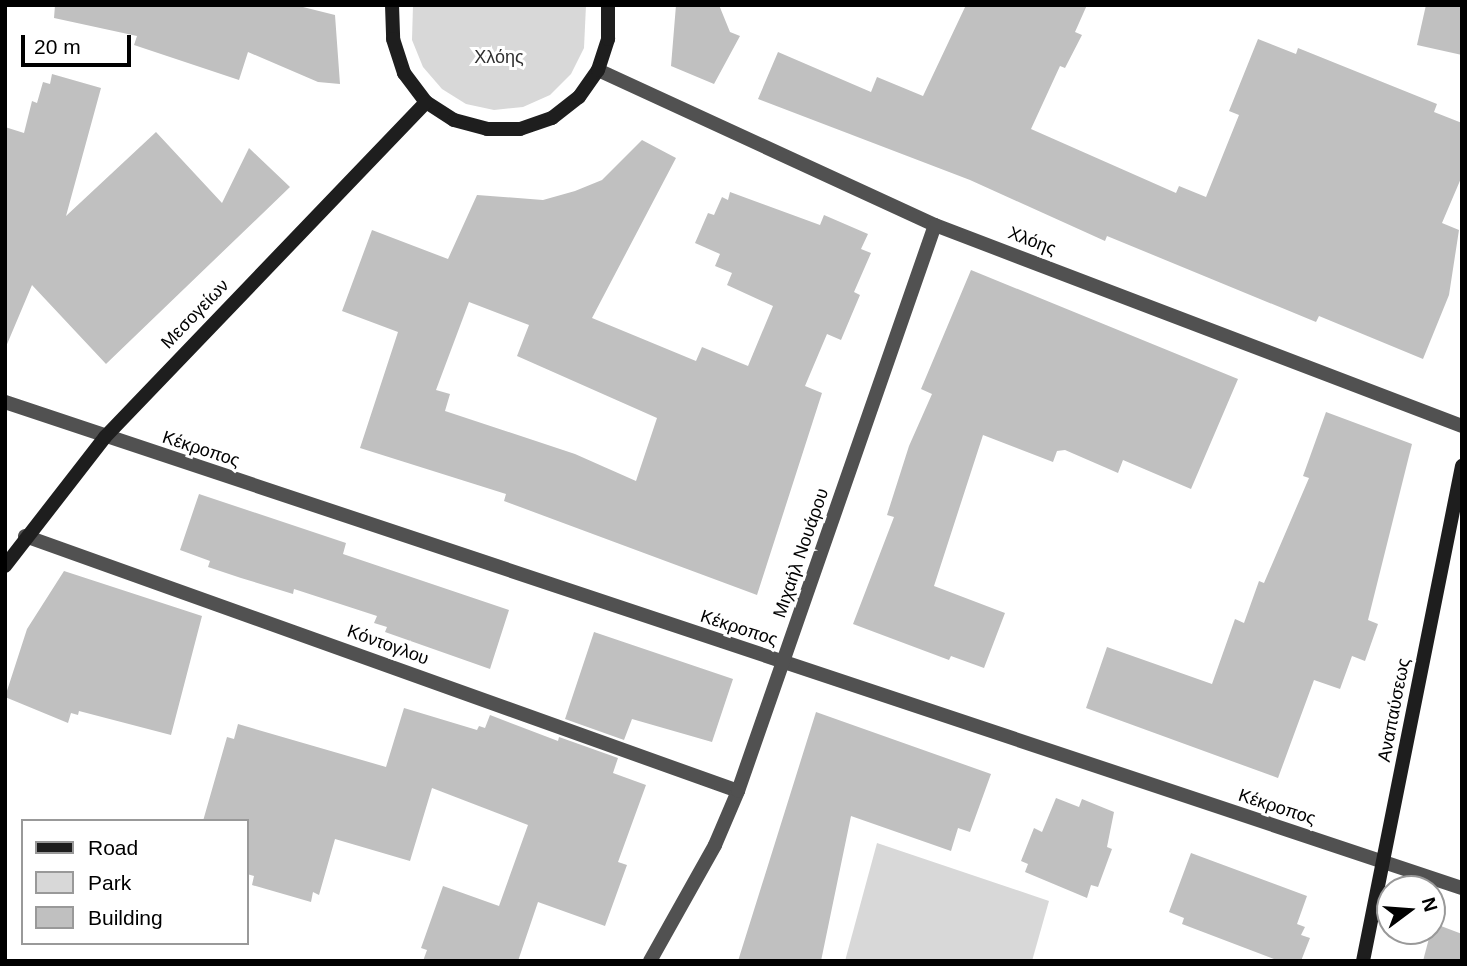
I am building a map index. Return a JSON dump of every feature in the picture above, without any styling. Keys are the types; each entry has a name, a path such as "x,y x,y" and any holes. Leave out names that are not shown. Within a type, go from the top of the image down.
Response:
{"street":[{"path":"392,5 393,39 400,62 426,102 465,123 487,129 520,129 552,118 579,97 598,70 608,39 608,5"},
{"name":"Χλόης","path":"598,70 934,225 1462,426"},
{"name":"Μεσογείων","path":"5,566 25,536 104,437 426,102"},
{"name":"Μιχαήλ Νουάρου","path":"650,961 715,845 738,791 934,225"},
{"name":"Κέκροπος","path":"5,402 1462,888"},
{"name":"Αναπαύσεως","path":"1363,961 1462,466"},
{"name":"Κόντογλου","path":"25,536 738,791"}],"green space":[{"name":"Χλόης","path":"413,5 586,5 584,48 571,74 550,95 523,107 494,110 466,104 442,89 423,67 412,40"},
{"path":"877,843 1049,901 1032,961 845,961"}],"building":[{"path":"55,5 295,5 335,15 340,84 318,82 248,52 239,80 134,45 137,36 54,18"},
{"path":"676,5 719,5 730,32 740,36 714,84 671,66"},
{"path":"966,5 1087,5 1075,32 1082,35 1065,68 1060,66 1031,129 1176,193 1179,186 1206,197 1239,115 1229,111 1258,39 1296,54 1298,48 1437,104 1434,112 1462,123 1462,176 1442,223 1459,230 1449,295 1423,359 1319,316 1316,322 1107,236 1105,241 970,180 758,99 778,52 871,92 877,77 923,96"},
{"path":"1426,5 1462,5 1462,55 1417,45"},
{"path":"52,74 101,88 66,216 156,132 222,203 249,148 290,187 106,364 32,285 5,349 5,127 24,133 32,101 37,103 43,82 50,84"},
{"path":"642,140 676,158 592,318 696,361 702,347 748,366 773,306 727,285 732,273 715,266 720,254 695,243 708,213 714,215 722,197 728,200 730,192 820,225 824,215 868,234 861,249 871,253 854,292 860,295 841,340 827,334 805,386 822,393 757,595 504,501 506,494 360,448 398,332 342,311 372,230 448,259 477,195 543,200 602,180","holes":["469,302 529,325 517,356 657,418 636,481 575,454 445,411 450,394 436,390"]},
{"path":"971,270 1238,379 1191,489 1123,460 1118,473 1065,450 1057,451 1053,462 983,435 934,586 1005,613 984,668 951,656 949,660 853,624 894,517 887,515 909,446 932,394 921,389"},
{"path":"1326,412 1412,444 1368,620 1378,624 1365,661 1352,656 1340,689 1314,680 1278,778 1086,708 1107,647 1212,684 1235,619 1244,623 1259,581 1264,583 1309,478 1303,476"},
{"path":"199,494 346,543 343,554 509,610 490,669 385,632 387,627 374,623 377,616 294,589 293,594 208,567 210,561 180,550"},
{"path":"64,571 202,616 171,735 79,711 78,715 71,713 68,723 5,697 27,629"},
{"path":"594,632 733,679 712,742 632,719 624,740 565,719"},
{"path":"404,708 477,730 479,726 485,728 490,715 558,741 559,737 618,758 613,773 646,785 618,862 627,865 605,926 538,902 518,961 423,961 427,950 421,948 443,886 499,906 528,825 432,788 410,861 335,839 319,895 313,892 311,902 252,885 254,876 248,874 248,819 204,819 227,737 234,739 238,724 386,767"},
{"path":"816,712 991,774 970,832 958,828 951,851 851,816 821,961 738,961"},
{"path":"1056,798 1079,807 1082,799 1114,812 1107,847 1112,849 1098,887 1091,885 1087,898 1025,872 1028,864 1021,861 1034,828 1042,832"},
{"path":"1191,853 1307,896 1297,924 1305,927 1301,935 1310,938 1301,961 1279,961 1182,924 1184,918 1169,912"},
{"path":"1446,928 1462,934 1462,961 1423,961 1427,945 1446,945"}]}
